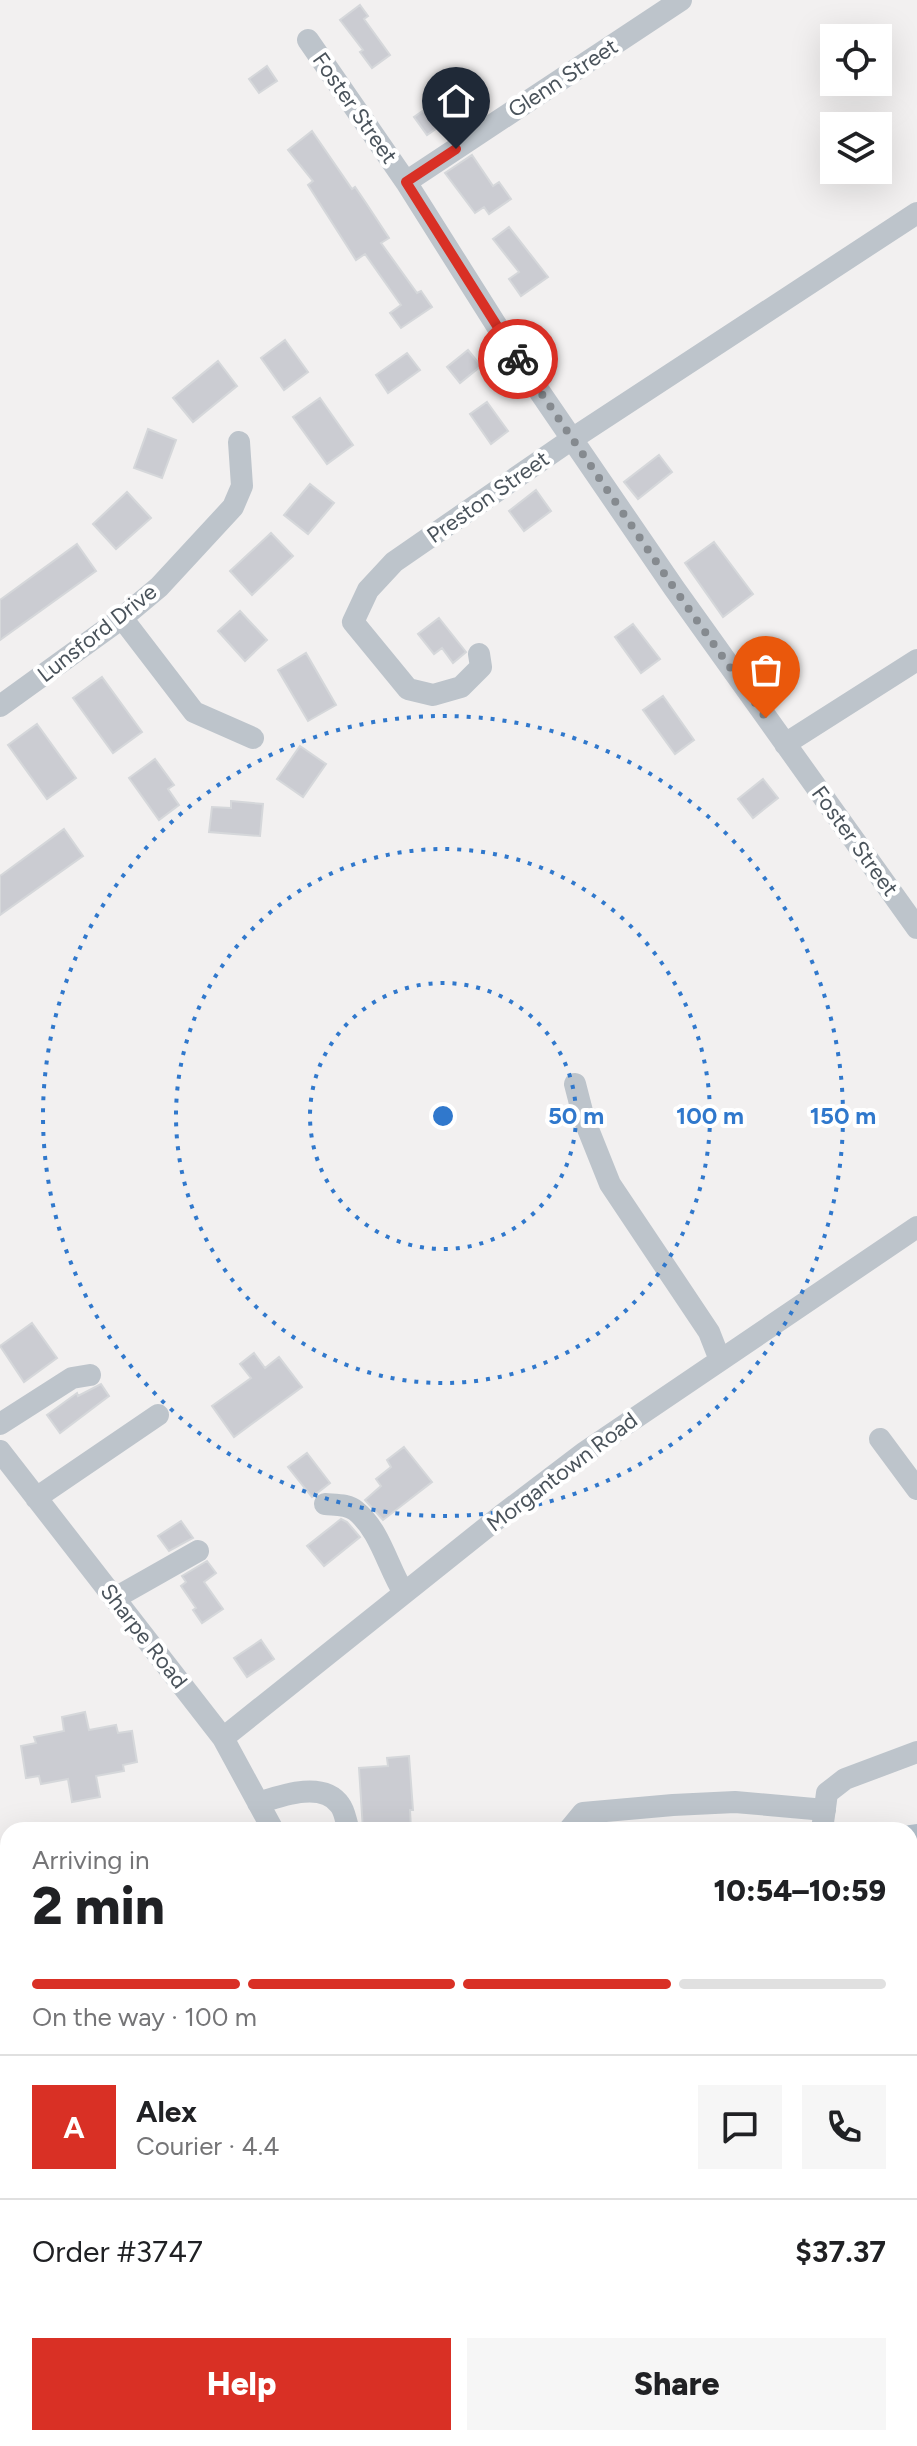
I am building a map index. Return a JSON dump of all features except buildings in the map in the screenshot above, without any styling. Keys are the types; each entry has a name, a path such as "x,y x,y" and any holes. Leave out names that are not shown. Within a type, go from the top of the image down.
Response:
{"street":[{"name":"Glenn Street","path":"406,182 681,0"},
{"name":"Foster Street","path":"308,40 406,182 572,439 917,928"},
{"name":"Preston Street","path":"479,654 481,667 461,687 433,695 408,689 353,622 368,590 394,562 572,439 917,213"},
{"name":"Lunsford Drive","path":"0,706 122,618 159,587 190,555 238,501 242,486 239,442"},
{"path":"122,618 194,712 253,738"},
{"path":"785,744 917,660"},
{"path":"575,1084 584,1119 610,1184 709,1332 720,1360"},
{"name":"Morgantown Road","path":"223,1738 585,1452 917,1227"},
{"path":"0,1424 72,1378 90,1375"},
{"path":"36,1498 158,1415"},
{"path":"880,1439 917,1489"},
{"name":"Sharpe Road","path":"0,1451 223,1738 269,1822"},
{"path":"325,1504 345,1506 356,1511 376,1537 404,1593"},
{"path":"115,1598 198,1551"},
{"path":"576,1822 583,1813 735,1802 823,1820 827,1793 845,1779 917,1752"},
{"path":"258,1803 293,1793 326,1794 340,1804 346,1822"}],"way so far":[{"path":"518,359 766,718"}],"route":[{"path":"456,149 406,182 518,359"}]}
